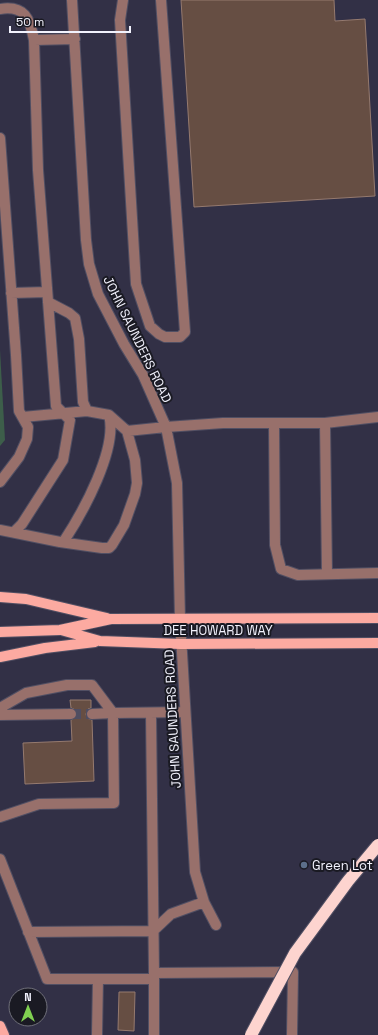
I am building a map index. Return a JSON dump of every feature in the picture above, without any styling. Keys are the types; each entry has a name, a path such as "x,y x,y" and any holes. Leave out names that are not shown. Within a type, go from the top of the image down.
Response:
{"highway":[{"path":"251,1035 295,954 348,881 378,845"}],"main road":[{"path":"0,597 26,599 111,619"},
{"name":"DEE HOWARD WAY","path":"0,632 60,630 111,619 378,618"},
{"name":"DEE HOWARD WAY","path":"60,630 100,641 181,644 378,643"},
{"path":"0,657 45,648 100,641"},
{"path":"0,1026 4,1035"}],"street":[{"name":"JOHN SAUNDERS ROAD","path":"72,0 88,264 98,294 124,344 144,375 166,427 177,483 181,644 195,872 204,902 216,925"},
{"path":"123,0 120,20 136,284 150,326 165,337 180,337 184,332 161,0"},
{"path":"0,9 14,9 24,13 31,22 34,40 38,170 56,406 70,420 64,460 22,524 14,532"},
{"path":"34,40 75,39"},
{"path":"0,138 19,411 28,427 27,439 19,458 0,482"},
{"path":"11,293 48,297 75,318 79,339 82,402 87,411"},
{"path":"0,530 60,542 109,548 124,525 135,494 137,483 135,460 127,432 109,415 87,411 23,417"},
{"path":"60,542 64,541 96,484 107,454 111,422 109,415"},
{"path":"127,432 166,427 223,423 325,423 378,417"},
{"path":"274,423 275,545 281,568 298,575 378,573"},
{"path":"325,423 327,574"},
{"path":"0,708 26,693 66,685 92,685 113,713 114,803 39,804 0,817"},
{"path":"92,714 185,712"},
{"path":"151,713 154,1035"},
{"path":"0,715 71,714"},
{"path":"0,859 47,979 98,979 293,972 292,1035"},
{"path":"28,932 153,931 171,914 204,902"},
{"path":"97,1035 98,979"}],"green space":[{"path":"0,350 5,440 0,446"}],"building":[{"path":"181,0 334,0 335,21 365,19 375,196 194,207"},
{"path":"70,700 91,700 91,708 88,709 86,714 87,718 92,720 94,781 25,784 23,743 72,741 71,720 76,717 77,714 74,709 71,708"},
{"path":"119,992 135,992 134,1031 118,1030"}],"tunnel":[{"path":"71,714 92,714"}],"place":[{"name":"Green Lot","path":"304,865"}]}
